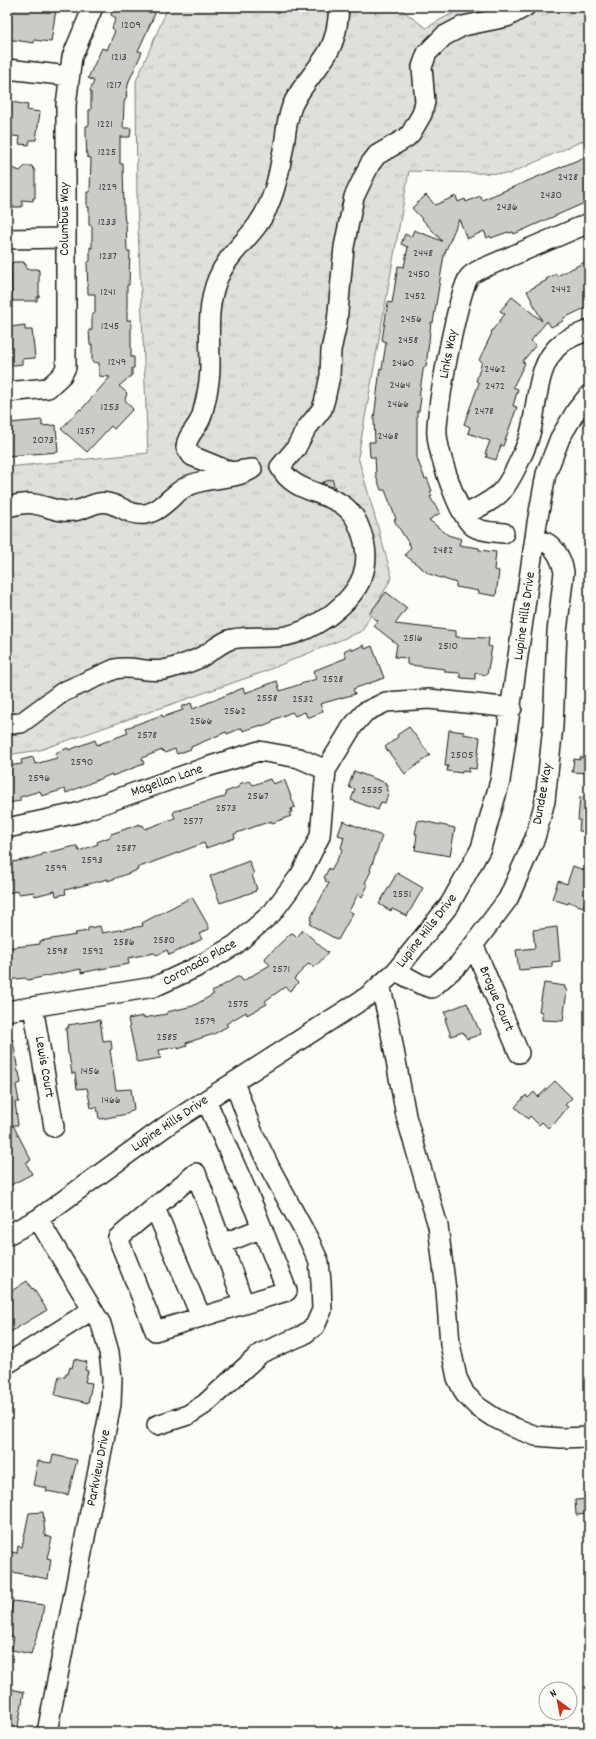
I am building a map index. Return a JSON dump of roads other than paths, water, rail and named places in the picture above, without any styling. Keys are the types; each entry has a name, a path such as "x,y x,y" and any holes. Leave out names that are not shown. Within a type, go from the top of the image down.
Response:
{"street":[{"name":"Columbus Way","path":"7,392 48,388 62,375 66,367 66,105 72,57 93,7"},
{"path":"339,7 337,28 331,46 298,95 289,115 275,187 266,213 256,230 238,248 221,270 209,305 209,380 202,417 199,424 188,437 186,447 192,456 231,472 280,467 296,448 306,429 322,409 330,376 331,350 337,323 342,259 354,197 370,164 377,155 406,138 411,133 422,114 425,102 422,67 427,53 444,36 463,26 507,17 525,7"},
{"path":"7,69 69,76"},
{"name":"Links Way","path":"504,533 490,532 474,527 464,515 456,500 445,466 437,433 443,381 462,290 469,276 481,269 589,223"},
{"path":"7,238 65,238"},
{"path":"464,515 494,498 502,491 510,480 531,432 543,368 562,343 589,330"},
{"name":"Lupine Hills Drive","path":"7,1235 38,1219 169,1124 368,996 396,971 450,904 481,848 500,781 546,474 560,438 576,411 589,395"},
{"path":"7,724 16,724 25,721 63,692 115,669 127,667 157,671 164,670 200,658 220,644 230,640 275,638 292,635 321,622 349,600 361,581 364,569 365,548 358,524 348,509 340,502 296,484 288,479 280,467"},
{"path":"7,507 25,503 63,511 73,511 100,503 108,503 134,514 145,514 161,508 186,486 208,479 244,474 252,469"},
{"name":"Dundee Way","path":"396,971 420,984 432,988 459,964 508,899 535,838 545,801 553,726 557,632 564,572 563,565 556,551 545,542 535,541"},
{"name":"Coronado Place","path":"7,1011 154,988 197,967 235,945 272,913 301,874 320,836 326,770 352,727 365,712 386,702 429,699 512,708"},
{"name":"Magellan Lane","path":"7,828 77,813 259,751 299,758 326,770"},
{"name":"Brogue Court","path":"474,946 519,1052"},
{"path":"380,985 388,1017 406,1116 438,1226 446,1290 450,1344 457,1378 465,1394 478,1407 493,1417 515,1428 536,1436 561,1438 589,1437"},
{"name":"Lewis Court","path":"33,1007 54,1127"},
{"path":"157,1425 188,1415 205,1404 261,1353 293,1340 309,1331 315,1326 322,1310 319,1262 253,1133 234,1082"},
{"path":"206,1100 262,1228 286,1291 244,1304 155,1331 118,1238 196,1173 244,1304"},
{"path":"155,1208 201,1317"},
{"name":"Parkview Drive","path":"38,1219 101,1324 109,1352 112,1378 111,1404 47,1732"},
{"path":"222,1244 262,1228"},
{"path":"7,1364 92,1310"}]}
